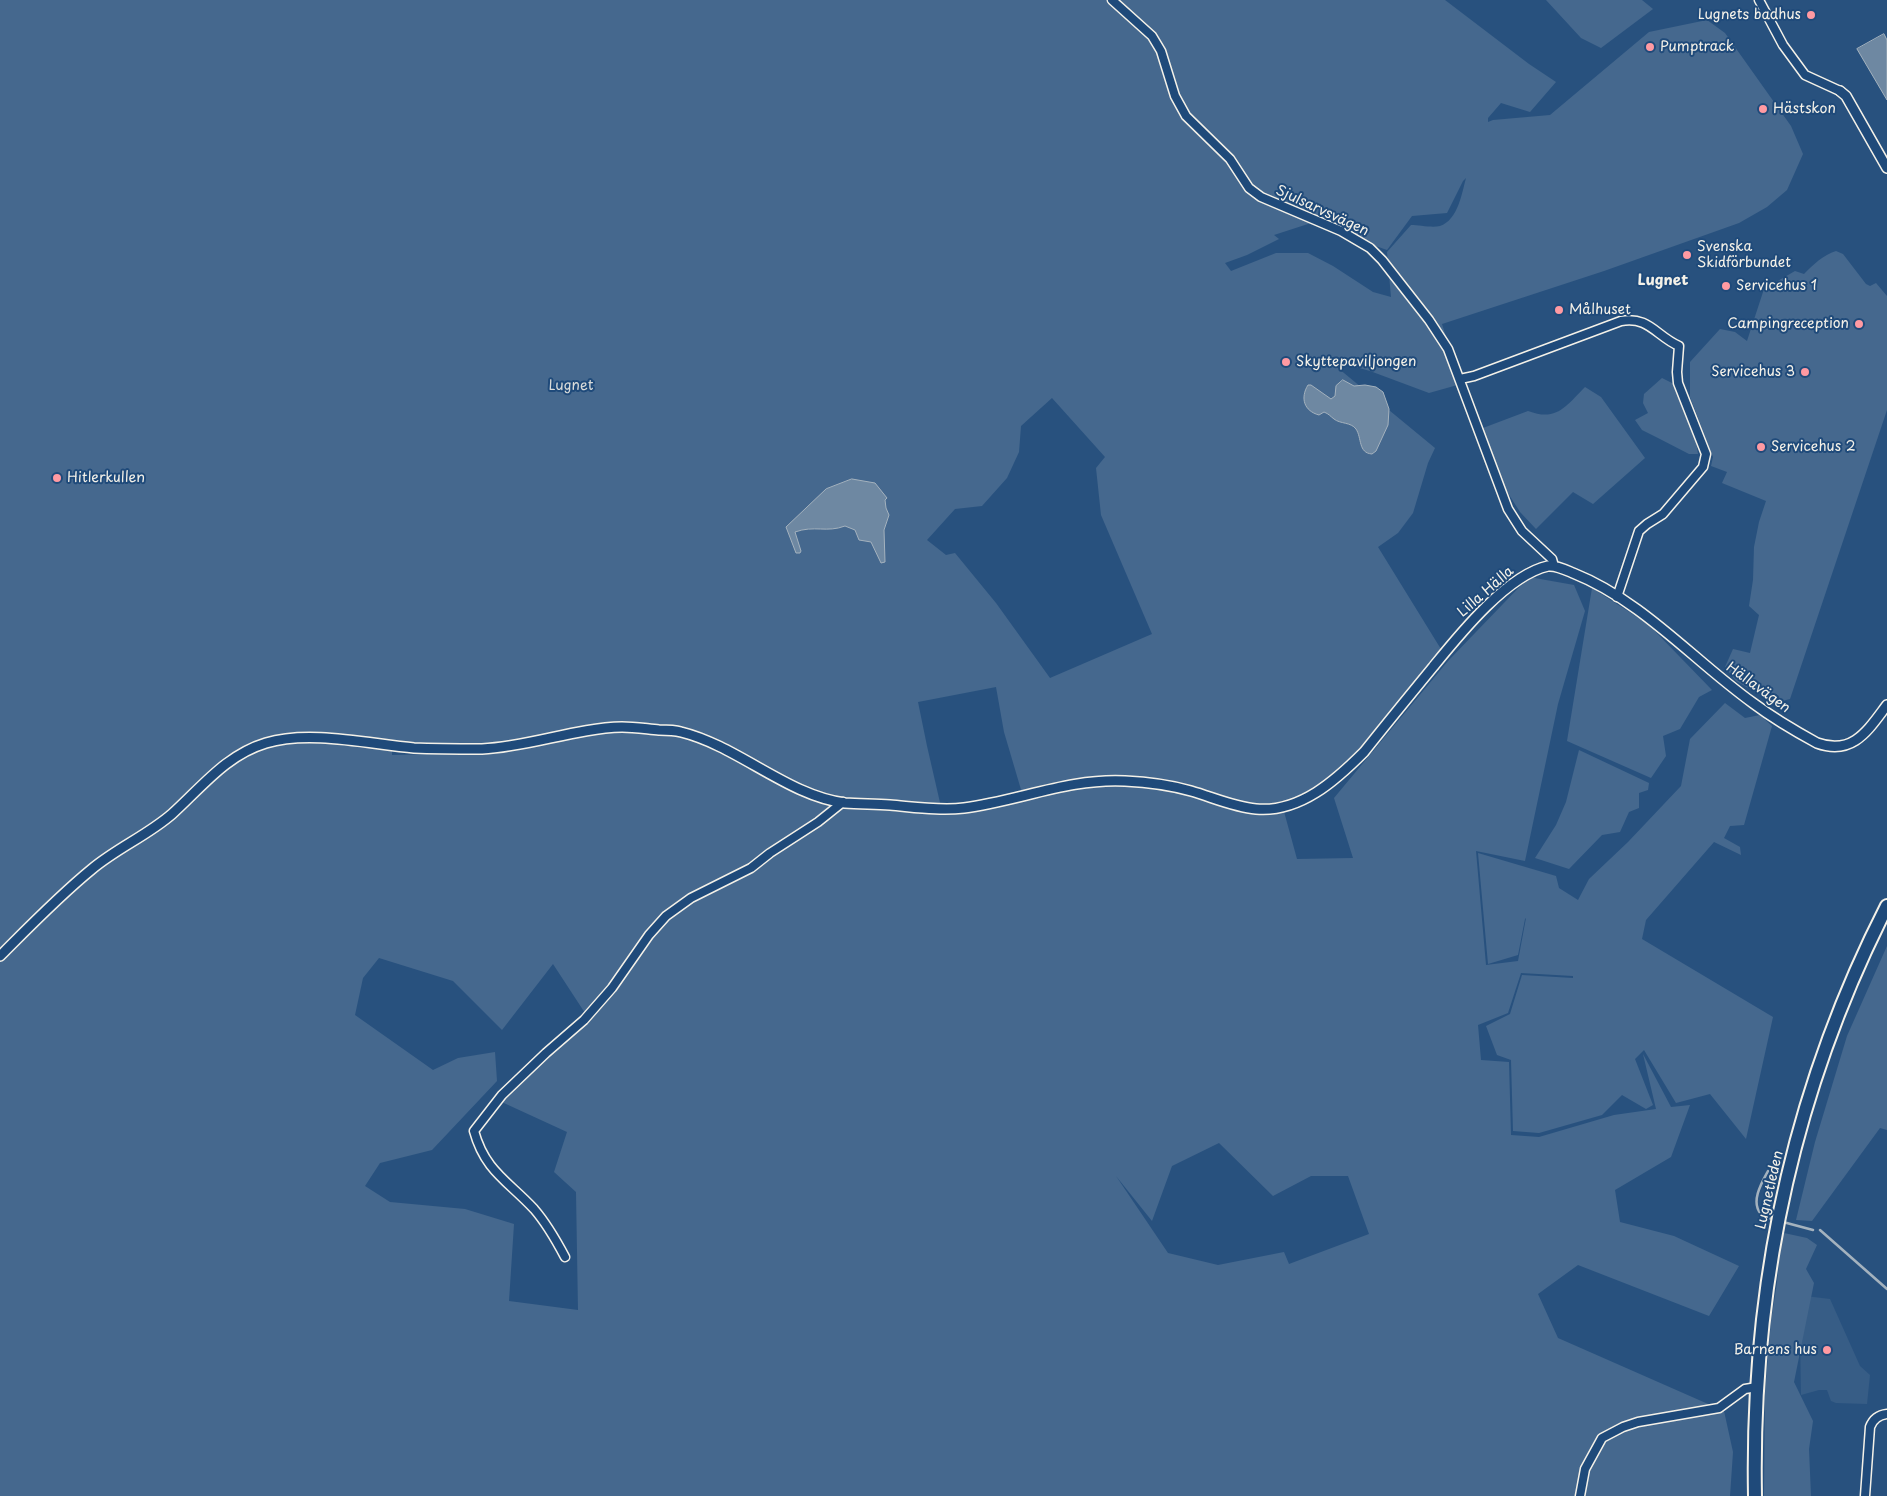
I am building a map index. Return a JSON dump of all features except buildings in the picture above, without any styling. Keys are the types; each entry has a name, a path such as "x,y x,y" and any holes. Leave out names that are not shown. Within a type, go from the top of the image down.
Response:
{"highway":[{"name":"Lugnetleden","path":"1756,1496 1754,1437 1760,1340 1771,1256 1790,1168 1806,1106 1835,1021 1864,951 1887,906"}],"street":[{"name":"Sjulsarvsvägen","path":"1112,0 1152,36 1161,52 1176,96 1186,116 1230,159 1249,188 1261,197 1341,231 1370,248 1386,265 1448,349 1508,509 1522,531 1552,559 1554,566"},
{"path":"1759,0 1783,45 1805,74 1840,91 1846,96 1887,168"},
{"path":"1460,379 1474,376 1622,321 1630,320 1644,323 1679,346 1678,383 1706,454 1703,467 1663,514 1639,531 1617,597"},
{"name":"Hällavägen","path":"1554,566 1581,576 1617,597 1666,631 1754,704 1816,743 1824,746 1837,746 1850,744 1858,740 1887,705"},
{"name":"Lilla Hälla","path":"0,956 94,867 169,816 225,764 244,752 267,742 307,738 415,748 486,748 528,743 620,727 680,732 709,742 739,756 789,784 820,796 843,802 960,809 1066,786 1110,780 1180,788 1256,809 1283,807 1296,803 1320,790 1348,768 1364,752 1472,619 1525,576 1540,569 1554,566"},
{"path":"565,1257 550,1230 534,1210 488,1164 478,1147 474,1132 502,1095 584,1020 612,988 649,935 666,916 691,898 751,868 770,853 818,822 843,802"},
{"path":"1580,1496 1585,1469 1602,1438 1623,1427 1638,1422 1719,1408 1745,1390 1757,1387"},
{"path":"1865,1496 1869,1434 1873,1420 1887,1414"}],"shaded area":[{"path":"1884,34 1887,40 1887,100 1857,49"},
{"path":"1343,380 1354,386 1376,387 1383,392 1389,409 1388,425 1376,451 1372,454 1364,451 1362,448 1358,433 1354,427 1336,421 1324,412 1319,415 1314,413 1305,403 1304,395 1308,385 1311,385 1331,399 1335,396 1336,386"},
{"path":"852,479 875,483 887,498 885,500 889,515 884,530 885,562 881,563 871,542 859,540 855,530 845,526 795,532 801,551 796,553 786,527 826,489"},
{"name":"Barnens hus","path":"1805,1296 1830,1299 1860,1366 1870,1375 1867,1404 1836,1403 1831,1401 1827,1390 1819,1390 1801,1395 1800,1333"}],"green space":[{"name":"Lugnet","path":"0,0 1445,0 1529,64 1556,82 1530,112 1501,103 1488,118 1488,122 1550,115 1649,32 1707,20 1725,33 1791,126 1803,154 1787,190 1767,207 1739,223 1604,271 1442,324 1461,384 1429,393 1370,371 1327,359 1435,448 1428,463 1413,513 1398,533 1378,547 1444,654 1396,712 1326,788 1283,808 1297,859 1353,858 1334,798 1448,661 1529,577 1574,585 1585,611 1558,704 1525,861 1476,851 1486,965 1518,961 1526,918 1518,955 1488,964 1478,853 1556,876 1559,888 1578,900 1589,879 1628,842 1681,786 1690,739 1725,703 1745,718 1760,715 1772,726 1744,825 1730,826 1724,838 1740,847 1741,855 1714,842 1646,920 1642,939 1773,1017 1746,1139 1710,1094 1676,1103 1644,1050 1635,1059 1653,1105 1646,1109 1622,1095 1602,1115 1539,1133 1513,1131 1511,1060 1497,1055 1486,1026 1510,1014 1522,975 1573,978 1573,976 1521,973 1508,1013 1478,1025 1481,1060 1509,1062 1511,1135 1539,1137 1614,1115 1656,1109 1643,1054 1671,1107 1690,1105 1671,1157 1615,1190 1620,1222 1674,1236 1739,1266 1709,1316 1578,1265 1538,1294 1558,1338 1724,1411 1733,1452 1730,1496 0,1496","holes":["1466,178 1461,198 1455,212 1446,223 1437,227 1411,225 1387,252 1391,297 1373,292 1333,266 1308,253 1276,253 1231,271 1225,263 1247,255 1279,239 1274,235 1311,223 1387,250 1412,216 1447,213","1052,398 1105,457 1096,468 1101,515 1152,634 1050,678 996,603 955,553 946,555 927,540 955,509 982,506 1007,478 1019,452 1021,426","996,687 1004,732 1022,793 987,802 941,807 918,702","392,747 443,750 443,754 392,755","379,958 453,981 502,1030 553,964 585,1013 493,1098 567,1132 554,1172 576,1192 578,1310 509,1301 514,1224 465,1209 390,1202 365,1186 380,1163 432,1150 497,1081 495,1052 458,1058 433,1070 355,1015 363,978","1219,1143 1273,1196 1311,1176 1348,1176 1369,1234 1289,1264 1284,1252 1218,1265 1168,1253 1116,1176 1152,1221 1172,1166"]},
{"path":"1546,0 1642,0 1653,9 1601,48 1581,38"},
{"path":"1836,251 1843,254 1866,284 1870,286 1876,283 1887,296 1887,410 1790,699 1774,703 1736,681 1725,667 1733,649 1750,653 1759,615 1749,606 1753,580 1754,547 1766,501 1722,483 1727,472 1711,466 1713,457 1690,397 1690,362 1720,329 1735,332 1747,341 1764,289 1795,271 1804,274 1823,257"},
{"path":"1662,378 1674,384 1695,435 1698,454 1689,454 1642,430 1635,420 1648,413 1643,403 1644,394"},
{"path":"1585,387 1601,397 1645,458 1593,504 1573,492 1536,529 1520,512 1506,490 1483,428 1528,411 1546,415 1554,413 1566,406"},
{"path":"1592,588 1648,624 1712,690 1699,697 1680,729 1663,736 1666,756 1651,778 1567,741"},
{"path":"1579,750 1649,783 1648,790 1639,793 1639,808 1629,812 1620,832 1602,835 1569,869 1535,858 1556,825 1566,802"},
{"path":"1887,946 1887,1130 1880,1128 1812,1221 1796,1220 1815,1142 1847,1036"},
{"path":"1784,1233 1807,1238 1817,1245 1806,1269 1814,1283 1794,1382 1813,1421 1809,1449 1811,1496 1764,1496 1765,1392 1771,1321 1781,1241"}],"waterway":[{"path":"1768,1171 1758,1192 1757,1204 1762,1215 1772,1219"},
{"path":"1783,1222 1813,1230"},
{"path":"1820,1230 1887,1289"}],"place":[{"name":"Lugnets badhus","path":"1811,15"},
{"name":"Pumptrack","path":"1650,47"},
{"name":"Hästskon","path":"1763,109"},
{"name":"Svenska Skidförbundet","path":"1687,255"},
{"name":"Servicehus 1","path":"1726,286"},
{"name":"Målhuset","path":"1559,310"},
{"name":"Campingreception","path":"1859,324"},
{"name":"Skyttepaviljongen","path":"1286,362"},
{"name":"Servicehus 3","path":"1805,372"},
{"name":"Servicehus 2","path":"1761,447"},
{"name":"Hitlerkullen","path":"57,478"},
{"name":"Barnens hus","path":"1827,1350"}],"district":[{"name":"Lugnet","path":"1663,281"}]}
